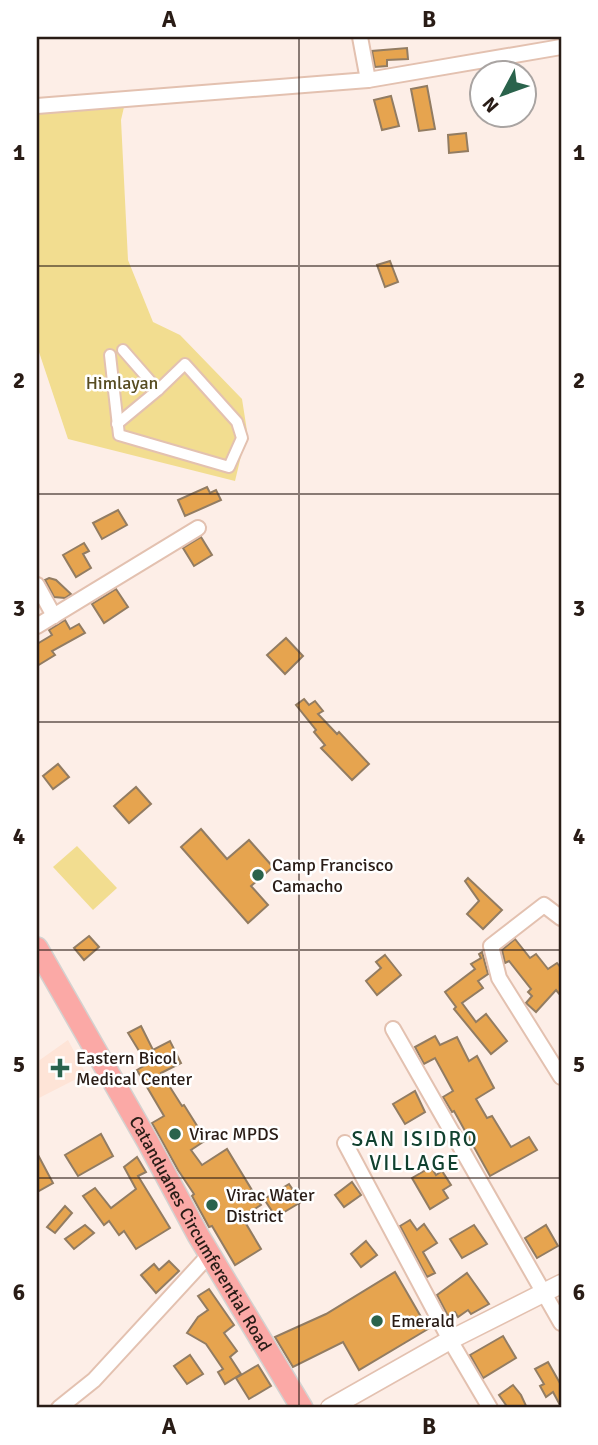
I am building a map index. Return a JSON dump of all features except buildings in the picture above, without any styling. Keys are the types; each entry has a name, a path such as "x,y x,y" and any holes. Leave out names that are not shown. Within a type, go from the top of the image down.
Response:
{"main road":[{"name":"Catanduanes Circumferential Road","path":"37,948 209,1255 302,1408"}],"street":[{"path":"360,37 368,80"},
{"path":"37,106 368,80 561,47"},
{"path":"122,349 158,390"},
{"path":"110,355 117,424 119,435 229,467 242,438 237,422 186,364 117,424"},
{"path":"37,626 198,528"},
{"path":"37,585 54,616"},
{"path":"561,918 544,905 491,946 499,978 561,1077"},
{"path":"393,1030 561,1323"},
{"path":"345,1143 450,1340 490,1408"},
{"path":"59,1408 94,1380 209,1255"},
{"path":"330,1408 450,1340 561,1284"}],"shaded area":[{"name":"Eastern Bicol Medical Center","path":"68,1040 86,1074 37,1099 37,1062"}],"green space":[{"name":"Himlayan","path":"124,107 121,120 128,260 153,322 180,335 242,399 247,431 235,481 68,439 37,346 37,112"},
{"path":"77,846 117,888 93,910 53,867"}],"place":[{"name":"Camp Francisco Camacho","path":"258,875"},
{"name":"Eastern Bicol Medical Center","path":"60,1068"},
{"name":"Virac MPDS","path":"175,1134"},
{"name":"Virac Water District","path":"212,1205"},
{"name":"Emerald","path":"377,1321"}],"district":[{"name":"SAN ISIDRO VILLAGE","path":"415,1151"}]}
